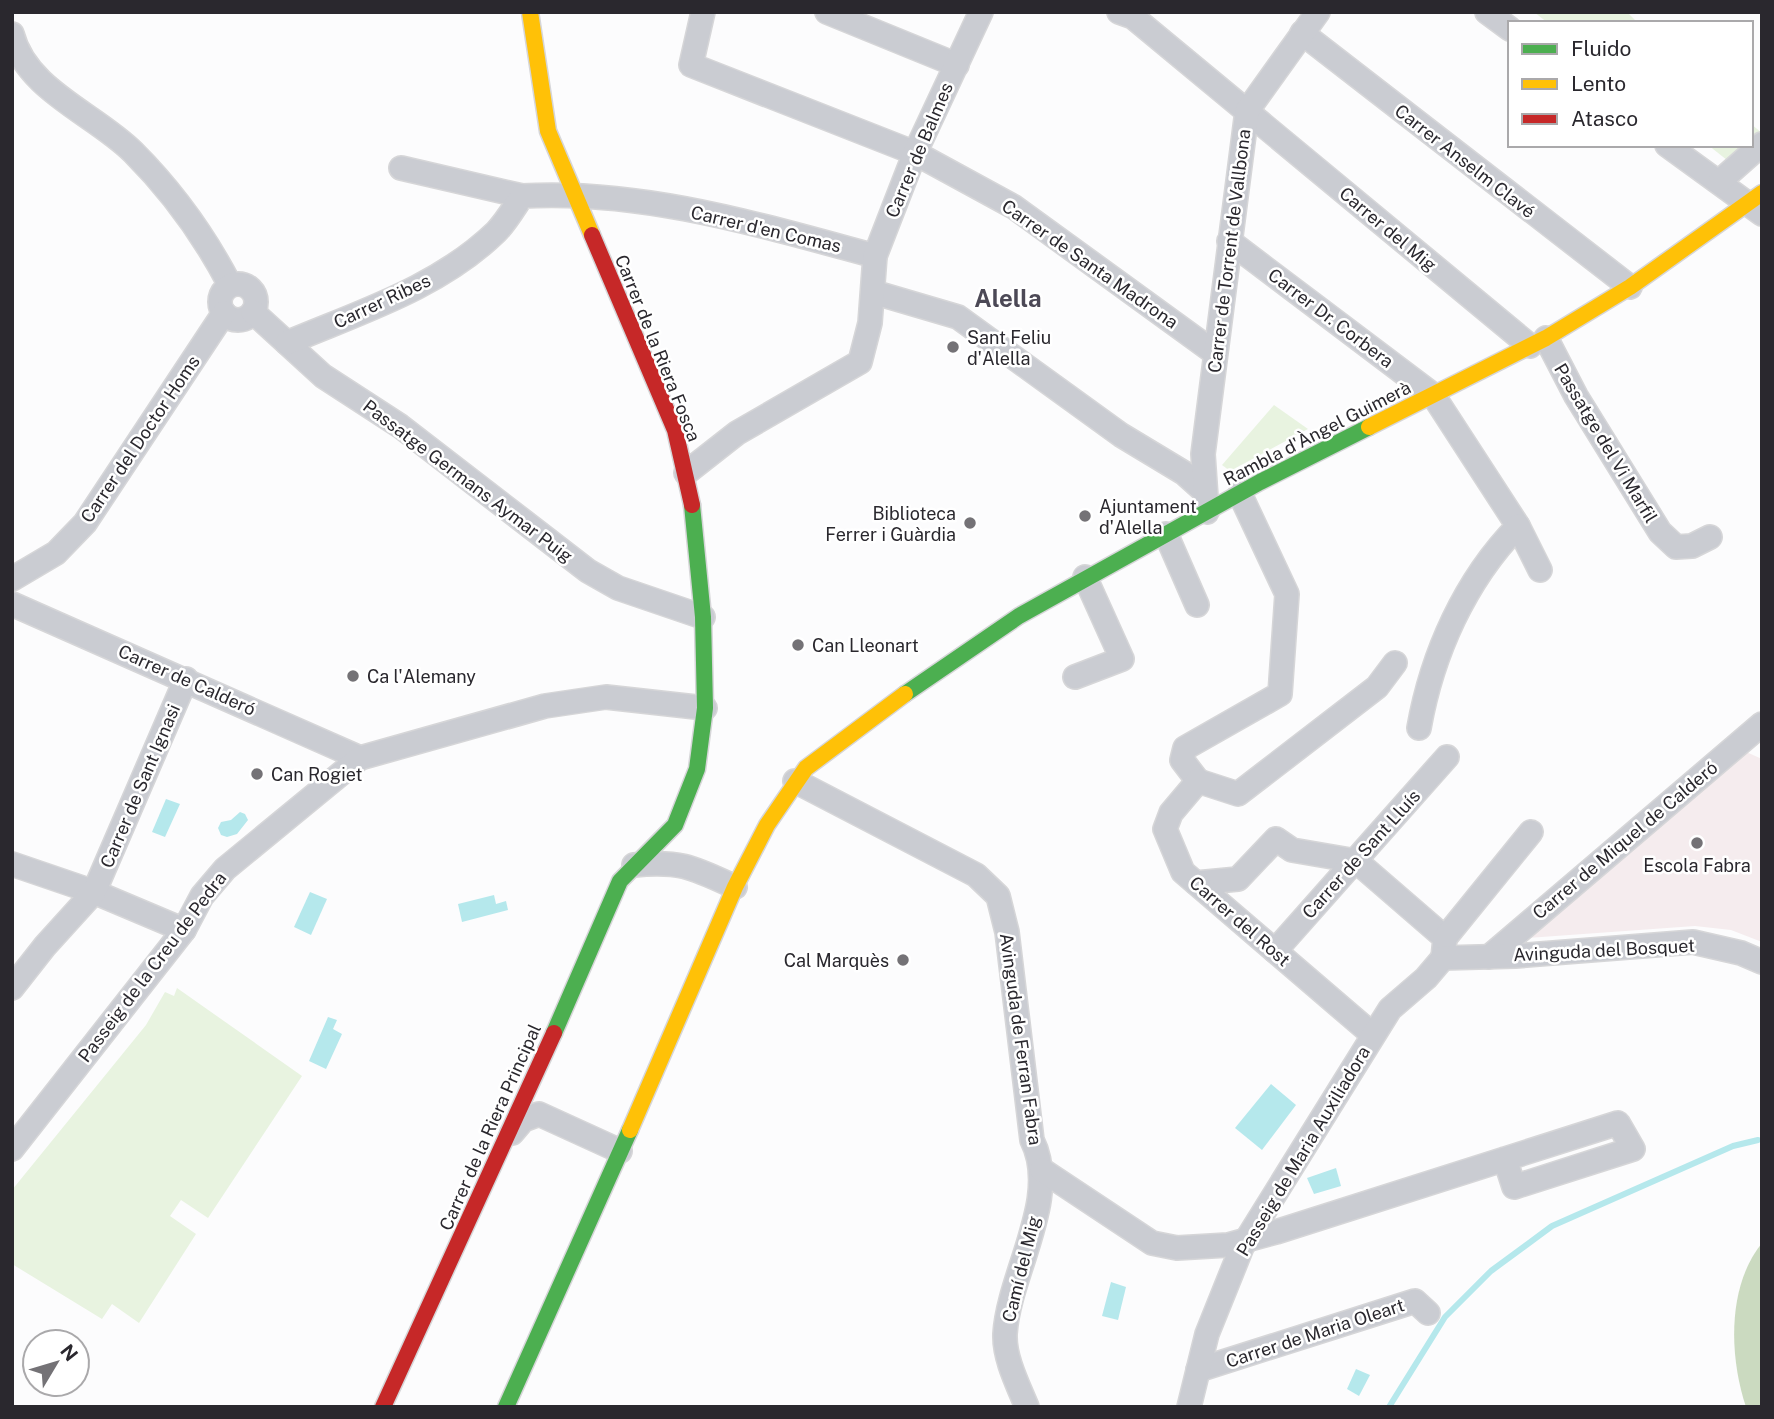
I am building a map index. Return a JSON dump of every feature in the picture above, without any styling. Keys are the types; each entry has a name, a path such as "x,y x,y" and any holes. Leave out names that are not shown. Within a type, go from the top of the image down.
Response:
{"main road":[{"name":"Carrer de la Riera Fosca","path":"530,12 548,131 675,430 695,520 703,617 705,708 697,769 675,825"},
{"name":"Rambla d'Àngel Guimerà","path":"506,1407 736,887 766,825 806,768 1019,616 1166,534 1205,501 1240,494 1538,342 1630,287 1757,204"},
{"name":"Carrer de la Riera Principal","path":"383,1407 537,1072 620,881 675,825"}],"street":[{"name":"Carrer de Santa Madrona","path":"703,12 691,65 915,153 1014,207 1215,354"},
{"path":"827,12 957,65"},
{"name":"Carrer de Balmes","path":"686,473 737,433 860,362 870,323 875,256 915,153 981,12"},
{"name":"Carrer del Mig","path":"1119,12 1133,17 1538,342"},
{"name":"Carrer de Torrent de Vallbona","path":"1205,501 1203,454 1247,111 1318,12"},
{"path":"1487,12 1508,28"},
{"name":"Carrer Anselm Clavé","path":"1302,33 1630,287"},
{"path":"12,34 15,46 45,84 132,150 170,195 216,258 230,285"},
{"path":"1719,182 1762,144"},
{"path":"1670,147 1719,182 1757,204"},
{"path":"401,168 522,197 574,193"},
{"name":"Carrer d'en Comas","path":"574,193 722,215 875,256"},
{"name":"Carrer Ribes","path":"287,342 417,289 461,260 498,230 522,197"},
{"name":"Carrer Dr. Corbera","path":"1229,241 1433,395 1518,526 1540,570"},
{"path":"239,283 255,293 257,303 254,312 239,320 224,313 220,298 230,285 239,283"},
{"path":"873,292 958,317 1121,435 1184,473 1205,501"},
{"name":"Passatge Germans Aymar Puig","path":"254,312 323,376 400,426 588,571 618,588 703,617"},
{"name":"Carrer del Doctor Homs","path":"20,576 56,552 85,523 224,313"},
{"name":"Passatge del Vi Marfil","path":"1538,342 1576,396 1660,532 1676,547 1692,546 1710,537"},
{"path":"1240,494 1287,594 1280,694 1185,748 1182,760 1198,782 1238,794 1377,687 1395,663"},
{"path":"1419,728 1434,667 1466,593 1492,552 1518,526"},
{"path":"1166,534 1197,605"},
{"path":"20,576 35,614"},
{"path":"1075,677 1122,659 1085,577"},
{"name":"Carrer de Calderó","path":"12,604 360,758"},
{"name":"Carrer de Sant Ignasi","path":"12,988 61,927 94,892 186,679"},
{"name":"Passeig de la Creu de Pedra","path":"12,1149 184,930 202,896 225,869 360,758 557,704 606,697 705,708"},
{"name":"Carrer de Miquel de Calderó","path":"1489,957 1762,724"},
{"name":"Carrer de Sant Lluís","path":"1275,951 1447,757"},
{"name":"Avinguda de Ferran Fabra","path":"795,781 976,875 998,896 1007,932 1032,1140 1042,1170 1152,1242 1177,1248 1228,1245 1618,1123 1633,1149 1514,1187 1505,1159"},
{"name":"Carrer del Rost","path":"1198,782 1171,813 1165,829 1183,872 1373,1035"},
{"path":"675,825 677,850 689,865"},
{"name":"Passeig de Maria Auxiliadora","path":"1189,1407 1207,1334 1245,1240 1390,1009 1426,978 1444,948 1531,832"},
{"path":"1196,883 1238,879 1276,839 1292,850 1356,861 1444,948"},
{"path":"634,865 661,862 689,865 736,887"},
{"path":"12,864 94,892 184,930"},
{"name":"Avinguda del Bosquet","path":"1444,948 1489,957 1693,942 1741,953 1762,962"},
{"path":"537,1072 540,1114"},
{"path":"506,1140 523,1120 540,1114 620,1151"},
{"name":"Camí del Mig","path":"1027,1407 1009,1360 1005,1336 1018,1269 1041,1194 1042,1170"},
{"name":"Carrer de Maria Oleart","path":"1198,1370 1415,1301 1428,1313"}],"shaded area":[{"name":"Escola Fabra","path":"1744,751 1762,759 1762,942 1731,930 1695,926 1514,939"}],"green space":[{"path":"1534,12 1627,12 1636,21 1545,21"},
{"path":"1753,126 1762,133 1762,138 1753,146"},
{"path":"1711,147 1752,147 1732,164"},
{"path":"1274,405 1308,429 1230,471 1222,465"},
{"path":"177,988 302,1076 208,1218 181,1200 170,1216 196,1234 139,1323 112,1304 102,1319 12,1264 12,1190 146,1025 165,992 174,996"},
{"path":"1762,1243 1762,1407 1746,1407 1736,1366 1734,1322 1742,1280"}],"water":[{"path":"166,799 180,804 165,837 152,832"},
{"path":"240,812 245,814 248,820 237,834 227,837 221,835 218,828 221,822 231,820"},
{"path":"310,892 327,899 311,935 294,927"},
{"path":"494,895 496,904 506,901 508,910 462,922 458,904"},
{"path":"328,1017 337,1020 333,1029 342,1034 326,1069 309,1061"},
{"path":"1271,1084 1296,1105 1262,1150 1235,1128"},
{"path":"1336,1168 1341,1186 1314,1194 1307,1178"},
{"path":"1111,1282 1126,1287 1118,1320 1102,1316"},
{"path":"1356,1369 1370,1375 1359,1396 1347,1389"}],"waterway":[{"path":"1389,1407 1445,1317 1491,1271 1552,1226 1733,1146 1758,1140"}],"traffic: fast":[{"path":"905,694 1019,616 1260,482 1369,427"},
{"path":"554,1033 620,881 675,825 697,769 705,708 703,617 692,505"},
{"path":"506,1407 630,1130"}],"traffic: slow":[{"path":"530,12 548,131 592,235"},
{"path":"1369,427 1546,338 1630,287 1762,193"},
{"path":"630,1130 735,887 767,825 806,768 905,694"}],"traffic: jam":[{"path":"592,235 675,430 692,505"},
{"path":"383,1407 554,1033"}],"place":[{"name":"Sant Feliu d'Alella","path":"953,347"},
{"name":"Ajuntament d'Alella","path":"1085,516"},
{"name":"Biblioteca Ferrer i Guàrdia","path":"970,523"},
{"name":"Can Lleonart","path":"798,645"},
{"name":"Ca l'Alemany","path":"353,676"},
{"name":"Can Rogiet","path":"257,774"},
{"name":"Escola Fabra","path":"1697,843"},
{"name":"Cal Marquès","path":"903,960"}],"district":[{"name":"Alella","path":"1008,298"}]}
